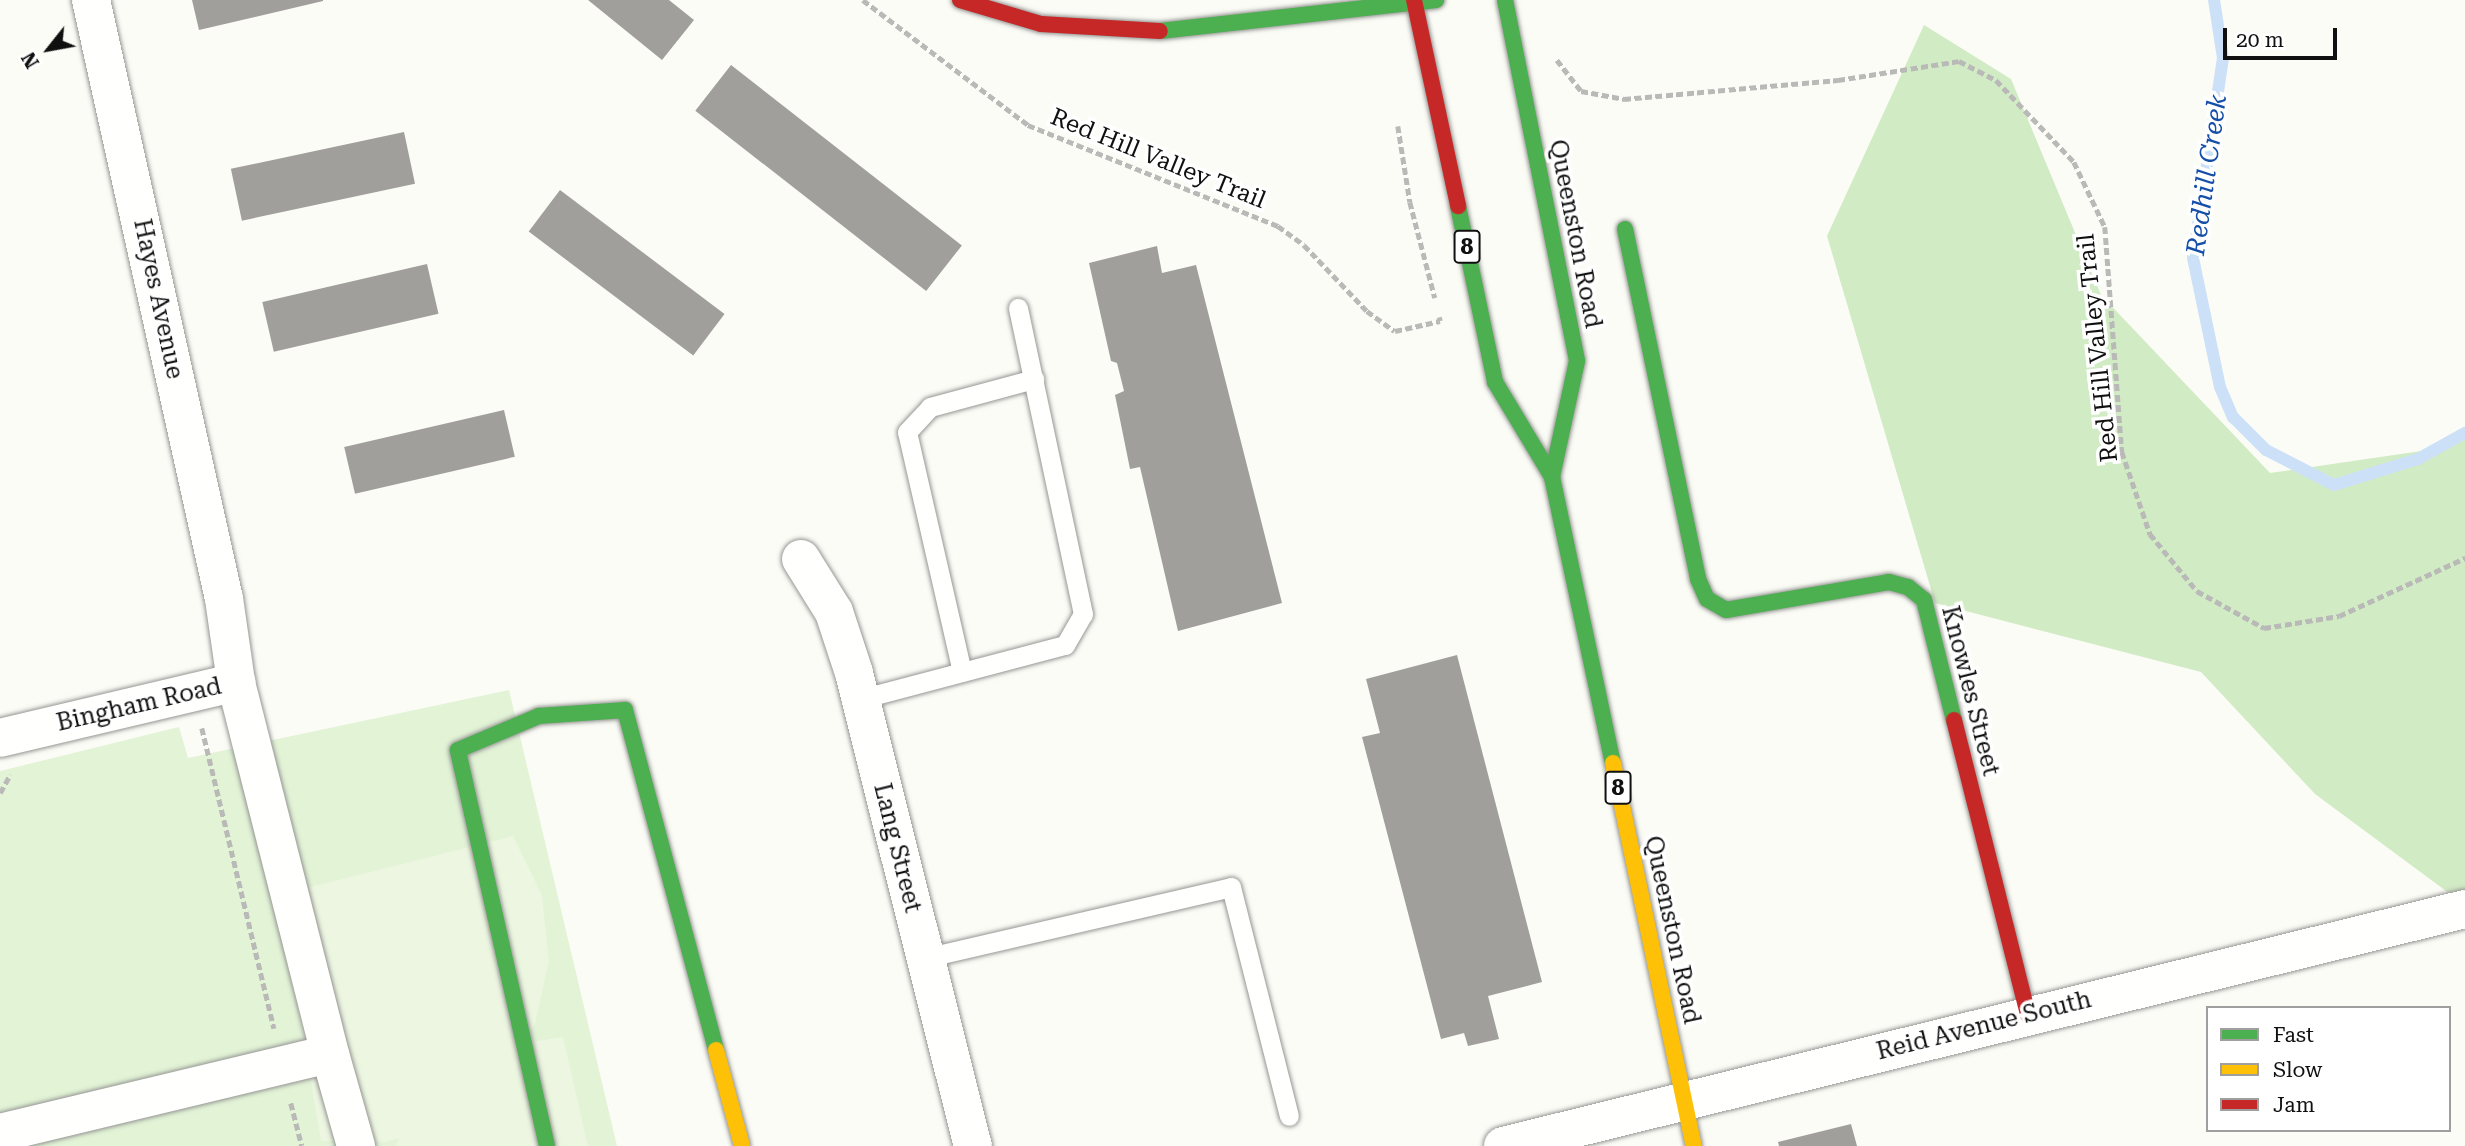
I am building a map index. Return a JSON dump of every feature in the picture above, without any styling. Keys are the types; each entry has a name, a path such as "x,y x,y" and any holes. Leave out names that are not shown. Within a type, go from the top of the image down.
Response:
{"main road":[{"path":"960,0 1041,24 1177,32 1436,0"},
{"name":"Queenston Road","path":"1504,0 1577,361 1552,477"},
{"name":"Queenston Road","path":"1414,2 1495,382 1552,477 1694,1146"},
{"name":"Knowles Street","path":"1625,229 1698,579 1707,599 1726,610 1889,582 1908,587 1924,600 2028,1015"},
{"path":"547,1146 458,750 539,716 625,710 742,1146"}],"street":[{"name":"Hayes Avenue","path":"91,0 223,598"},
{"name":"Lang Street","path":"801,559 834,612 860,699 923,958 973,1146"},
{"name":"Bingham Road","path":"0,738 236,682 223,598"},
{"path":"236,682 330,1054 356,1146"},
{"name":"Reid Avenue South","path":"1503,1146 2465,909"},
{"path":"0,1133 330,1054"}],"lane":[{"path":"860,699 1065,645 1083,614 1017,309"},
{"path":"962,672 907,432 930,407 1034,379"},
{"path":"923,958 1231,887 1289,1116"}],"path":[{"name":"Red Hill Valley Trail","path":"863,0 1028,125 1278,226 1304,245 1367,311 1395,331 1440,321"},
{"name":"Red Hill Valley Trail","path":"1624,99 1838,80 1959,61 1996,80 2074,162 2105,227 2122,452 2150,534 2197,591 2264,628 2339,616 2465,558"},
{"path":"194,692 302,1146"}],"green space":[{"path":"1924,25 2011,79 2101,295 2270,473 2442,448 2465,433 2465,905 2315,794 2201,672 1935,603 1827,236"},
{"path":"509,690 617,1146 0,1146 0,771 179,727 188,758"},
{"path":"513,836 542,895 549,961 535,1024 524,1043 563,1037 588,1146 396,1146 399,1138 387,1142 321,1141 283,918 302,889"}],"building":[{"path":"192,0 323,0 323,1 199,30"},
{"path":"588,0 669,0 694,20 662,60"},
{"path":"731,65 962,245 926,291 695,111"},
{"path":"404,132 415,184 242,221 231,169"},
{"path":"560,190 725,314 693,356 529,232"},
{"path":"1157,246 1162,273 1196,265 1282,603 1178,631 1140,467 1130,469 1115,395 1124,391 1117,363 1111,361 1089,263"},
{"path":"427,264 438,314 274,352 262,302"},
{"path":"504,410 515,457 355,494 344,447"},
{"path":"1457,655 1542,982 1488,996 1499,1039 1468,1046 1464,1033 1441,1039 1362,737 1380,733 1366,679"},
{"path":"1851,1124 1857,1146 1779,1146 1778,1142"}],"waterway":[{"name":"Redhill Creek","path":"2214,0 2223,58 2193,258 2220,387 2233,417 2266,450 2334,485 2418,459 2465,433"}],"traffic: fast":[{"path":"1160,31 1436,0"},
{"path":"1505,0 1577,361 1552,477"},
{"path":"1458,206 1495,382 1552,477 1613,763"},
{"path":"1625,229 1698,579 1707,599 1726,610 1889,582 1908,587 1924,600 1954,720"},
{"path":"547,1146 458,750 539,716 625,710 716,1050"}],"traffic: slow":[{"path":"1613,763 1694,1146"},
{"path":"716,1050 742,1146"}],"traffic: jam":[{"path":"960,0 1041,24 1160,31"},
{"path":"1414,0 1458,206"},
{"path":"1954,720 2028,1015"}]}
